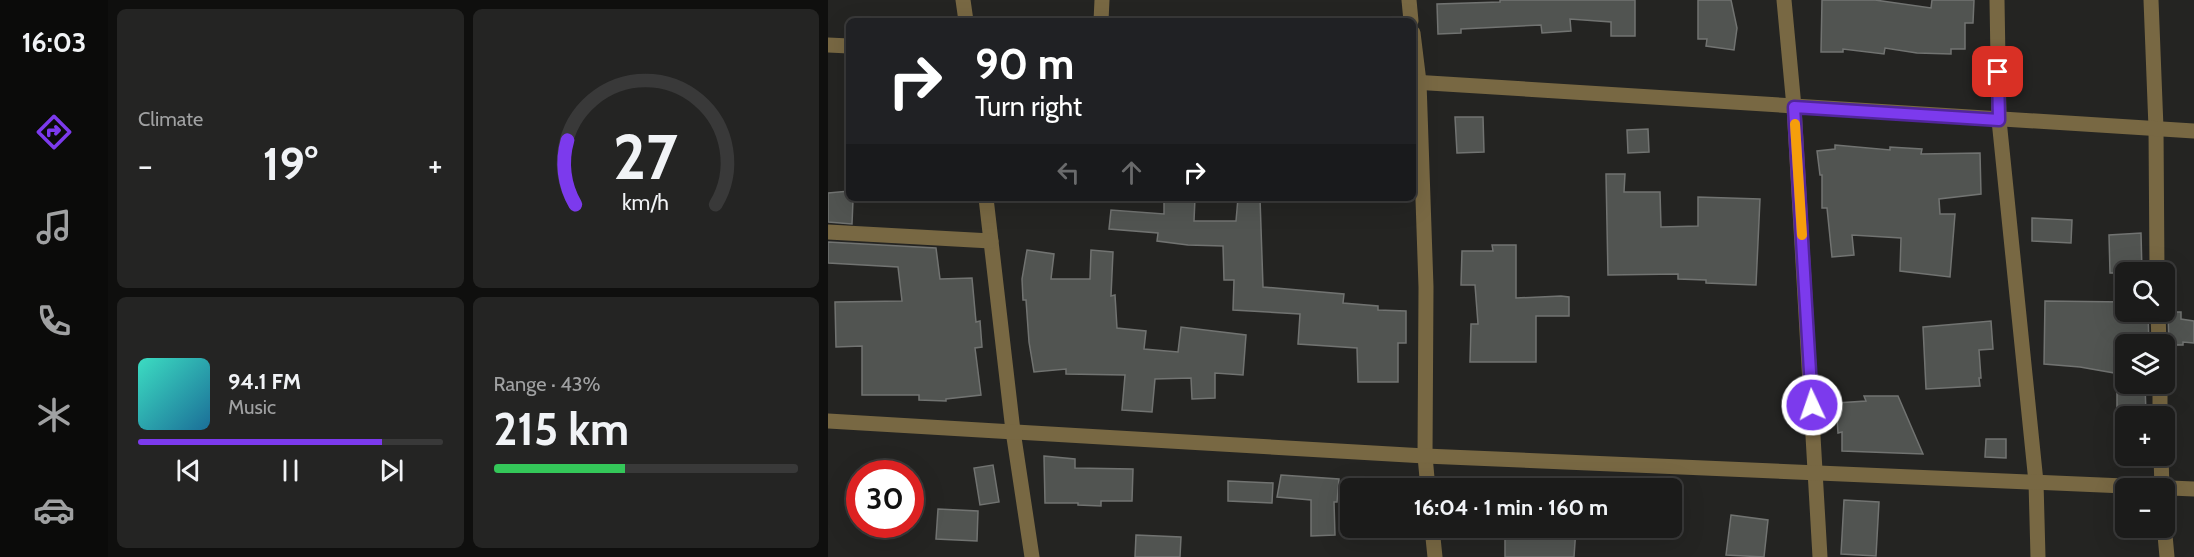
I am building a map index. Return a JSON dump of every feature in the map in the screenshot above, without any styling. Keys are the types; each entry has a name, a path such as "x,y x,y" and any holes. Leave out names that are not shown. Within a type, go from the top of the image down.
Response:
{"street":[{"path":"963,0 966,18"},
{"path":"1101,0 1101,18"},
{"path":"1409,0 1412,18"},
{"path":"1784,0 1794,107 1820,557"},
{"path":"1997,0 1999,120 2036,482 2038,557"},
{"path":"2151,0 2156,129 2157,262"},
{"path":"828,45 846,46"},
{"path":"1427,478 1425,286 1416,82 2194,131"},
{"path":"986,201 1013,431 1032,557"},
{"path":"828,232 991,241"},
{"path":"828,422 1425,456 2115,486"},
{"path":"2175,489 2194,489"},
{"path":"1433,538 1435,557"},
{"path":"2165,538 2167,557"}],"building":[{"path":"1500,0 1635,0 1635,36 1611,36 1611,22 1570,19 1571,31 1542,33 1541,25 1461,29 1461,33 1438,34 1437,4 1500,2"},
{"path":"1698,0 1731,0 1737,28 1734,50 1706,46 1707,39 1698,39"},
{"path":"1822,0 1875,0 1931,8 1932,0 1974,0 1973,23 1965,23 1965,49 1951,49 1951,54 1917,53 1885,48 1884,54 1843,49 1843,52 1821,52"},
{"path":"1455,117 1483,117 1484,152 1457,153"},
{"path":"1648,129 1649,152 1628,153 1627,130"},
{"path":"1835,145 1890,150 1890,147 1922,149 1921,154 1980,153 1981,194 1939,199 1940,214 1955,214 1950,277 1900,271 1901,238 1852,235 1854,255 1832,257 1827,208 1822,208 1822,175 1820,175 1817,151 1835,149"},
{"path":"1606,174 1625,174 1624,192 1660,192 1661,227 1698,226 1698,197 1760,199 1756,285 1706,283 1706,280 1678,279 1678,274 1608,275"},
{"path":"846,191 846,201 853,201 852,224 828,222 828,193"},
{"path":"1164,201 1195,201 1194,221 1236,221 1238,201 1260,201 1263,287 1344,294 1343,303 1378,306 1378,310 1406,311 1406,343 1398,343 1398,382 1358,382 1357,348 1298,344 1300,314 1233,310 1234,280 1224,280 1223,246 1157,241 1158,233 1109,229 1111,210 1164,214"},
{"path":"2032,218 2072,220 2071,243 2032,241"},
{"path":"2141,233 2142,262 2115,262 2115,273 2110,273 2109,235"},
{"path":"828,242 936,248 940,279 972,278 976,322 980,321 982,347 975,348 981,395 946,399 946,401 919,400 919,395 862,395 862,346 836,347 835,302 902,301 898,267 828,263"},
{"path":"1492,245 1516,245 1516,298 1569,297 1569,316 1536,316 1536,362 1470,362 1471,324 1478,324 1475,285 1461,285 1462,251 1493,251"},
{"path":"1027,250 1054,254 1051,279 1090,279 1091,250 1113,252 1111,296 1115,295 1117,328 1146,331 1144,349 1178,352 1181,327 1246,335 1243,375 1215,373 1215,398 1192,399 1191,378 1155,379 1152,412 1122,410 1125,375 1066,374 1066,369 1034,372 1026,300 1023,300 1022,279"},
{"path":"2045,301 2115,302 2115,322 2148,322 2149,334 2115,334 2115,373 2044,364"},
{"path":"2175,312 2181,312 2181,319 2194,321 2194,343 2183,342 2183,345 2175,345 2175,334 2169,334 2168,322 2175,322"},
{"path":"1991,321 1993,349 1979,350 1980,386 1926,389 1923,327"},
{"path":"2117,394 2145,394 2146,406 2117,406"},
{"path":"1864,396 1898,396 1923,454 1842,451 1842,432 1838,433 1836,403 1866,401"},
{"path":"1986,439 2006,439 2006,458 1985,457"},
{"path":"1044,456 1075,459 1075,468 1133,469 1132,501 1101,501 1101,506 1045,503"},
{"path":"993,465 999,502 980,505 974,468"},
{"path":"1281,475 1339,479 1337,502 1334,502 1335,535 1311,536 1311,500 1277,497"},
{"path":"1228,481 1273,483 1272,503 1228,501"},
{"path":"1844,500 1879,502 1876,556 1841,554"},
{"path":"938,509 978,511 977,541 936,539"},
{"path":"1731,515 1768,520 1764,557 1726,555"},
{"path":"1136,535 1181,537 1180,557 1135,557"},
{"path":"1505,538 1575,538 1574,557 1505,557"}],"slow traffic":[{"path":"1795,124 1802,235"}],"route":[{"path":"1812,405 1794,107 1999,120 1998,72"}]}
